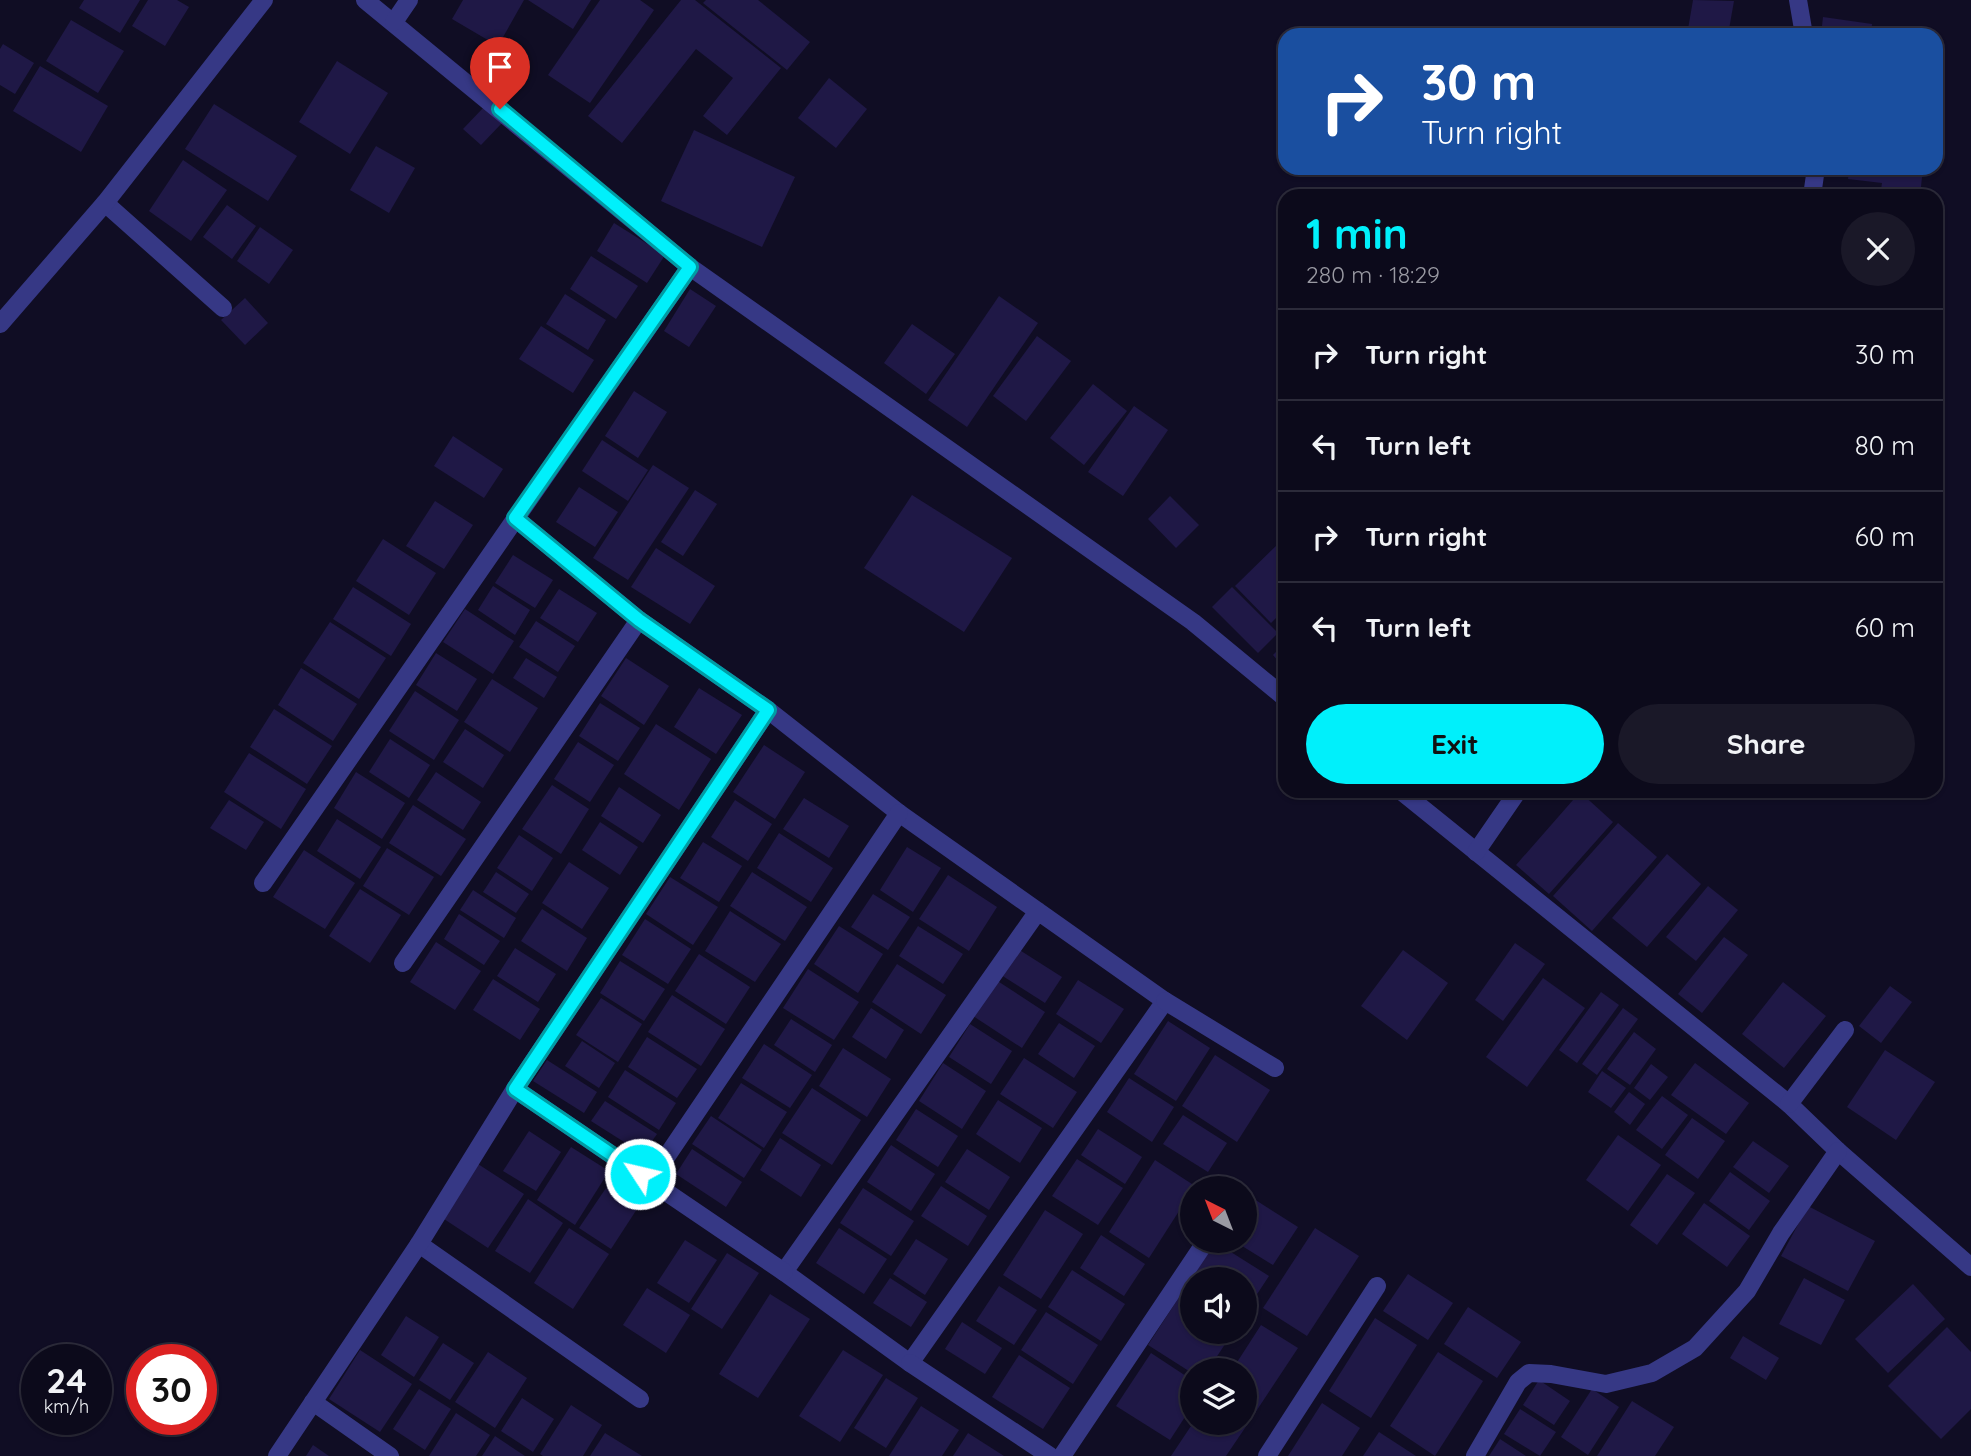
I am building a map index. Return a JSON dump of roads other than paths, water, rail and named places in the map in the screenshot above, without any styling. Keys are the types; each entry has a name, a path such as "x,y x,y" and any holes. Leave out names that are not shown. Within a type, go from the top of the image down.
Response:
{"street":[{"path":"0,324 106,202 264,0"},
{"path":"365,0 690,267 1192,622 1278,692"},
{"path":"394,22 409,0"},
{"path":"1798,0 1803,28"},
{"path":"106,202 223,308"},
{"path":"263,883 690,267"},
{"path":"515,518 639,620 768,710 899,813 1165,1001 1275,1068"},
{"path":"403,962 639,620"},
{"path":"277,1456 419,1244 515,1089 768,710"},
{"path":"1410,798 1789,1104 1838,1151 1971,1267"},
{"path":"1476,852 1513,798"},
{"path":"650,1181 899,813"},
{"path":"783,1272 1038,911"},
{"path":"910,1363 1165,1001"},
{"path":"1789,1104 1845,1030"},
{"path":"515,1089 783,1272 910,1363 1050,1456"},
{"path":"1475,1456 1518,1382 1530,1373 1606,1384 1652,1373 1695,1348 1747,1291 1781,1233 1838,1151"},
{"path":"419,1244 640,1399"},
{"path":"1062,1456 1198,1253"},
{"path":"1266,1456 1377,1286"},
{"path":"313,1402 390,1456"}]}
